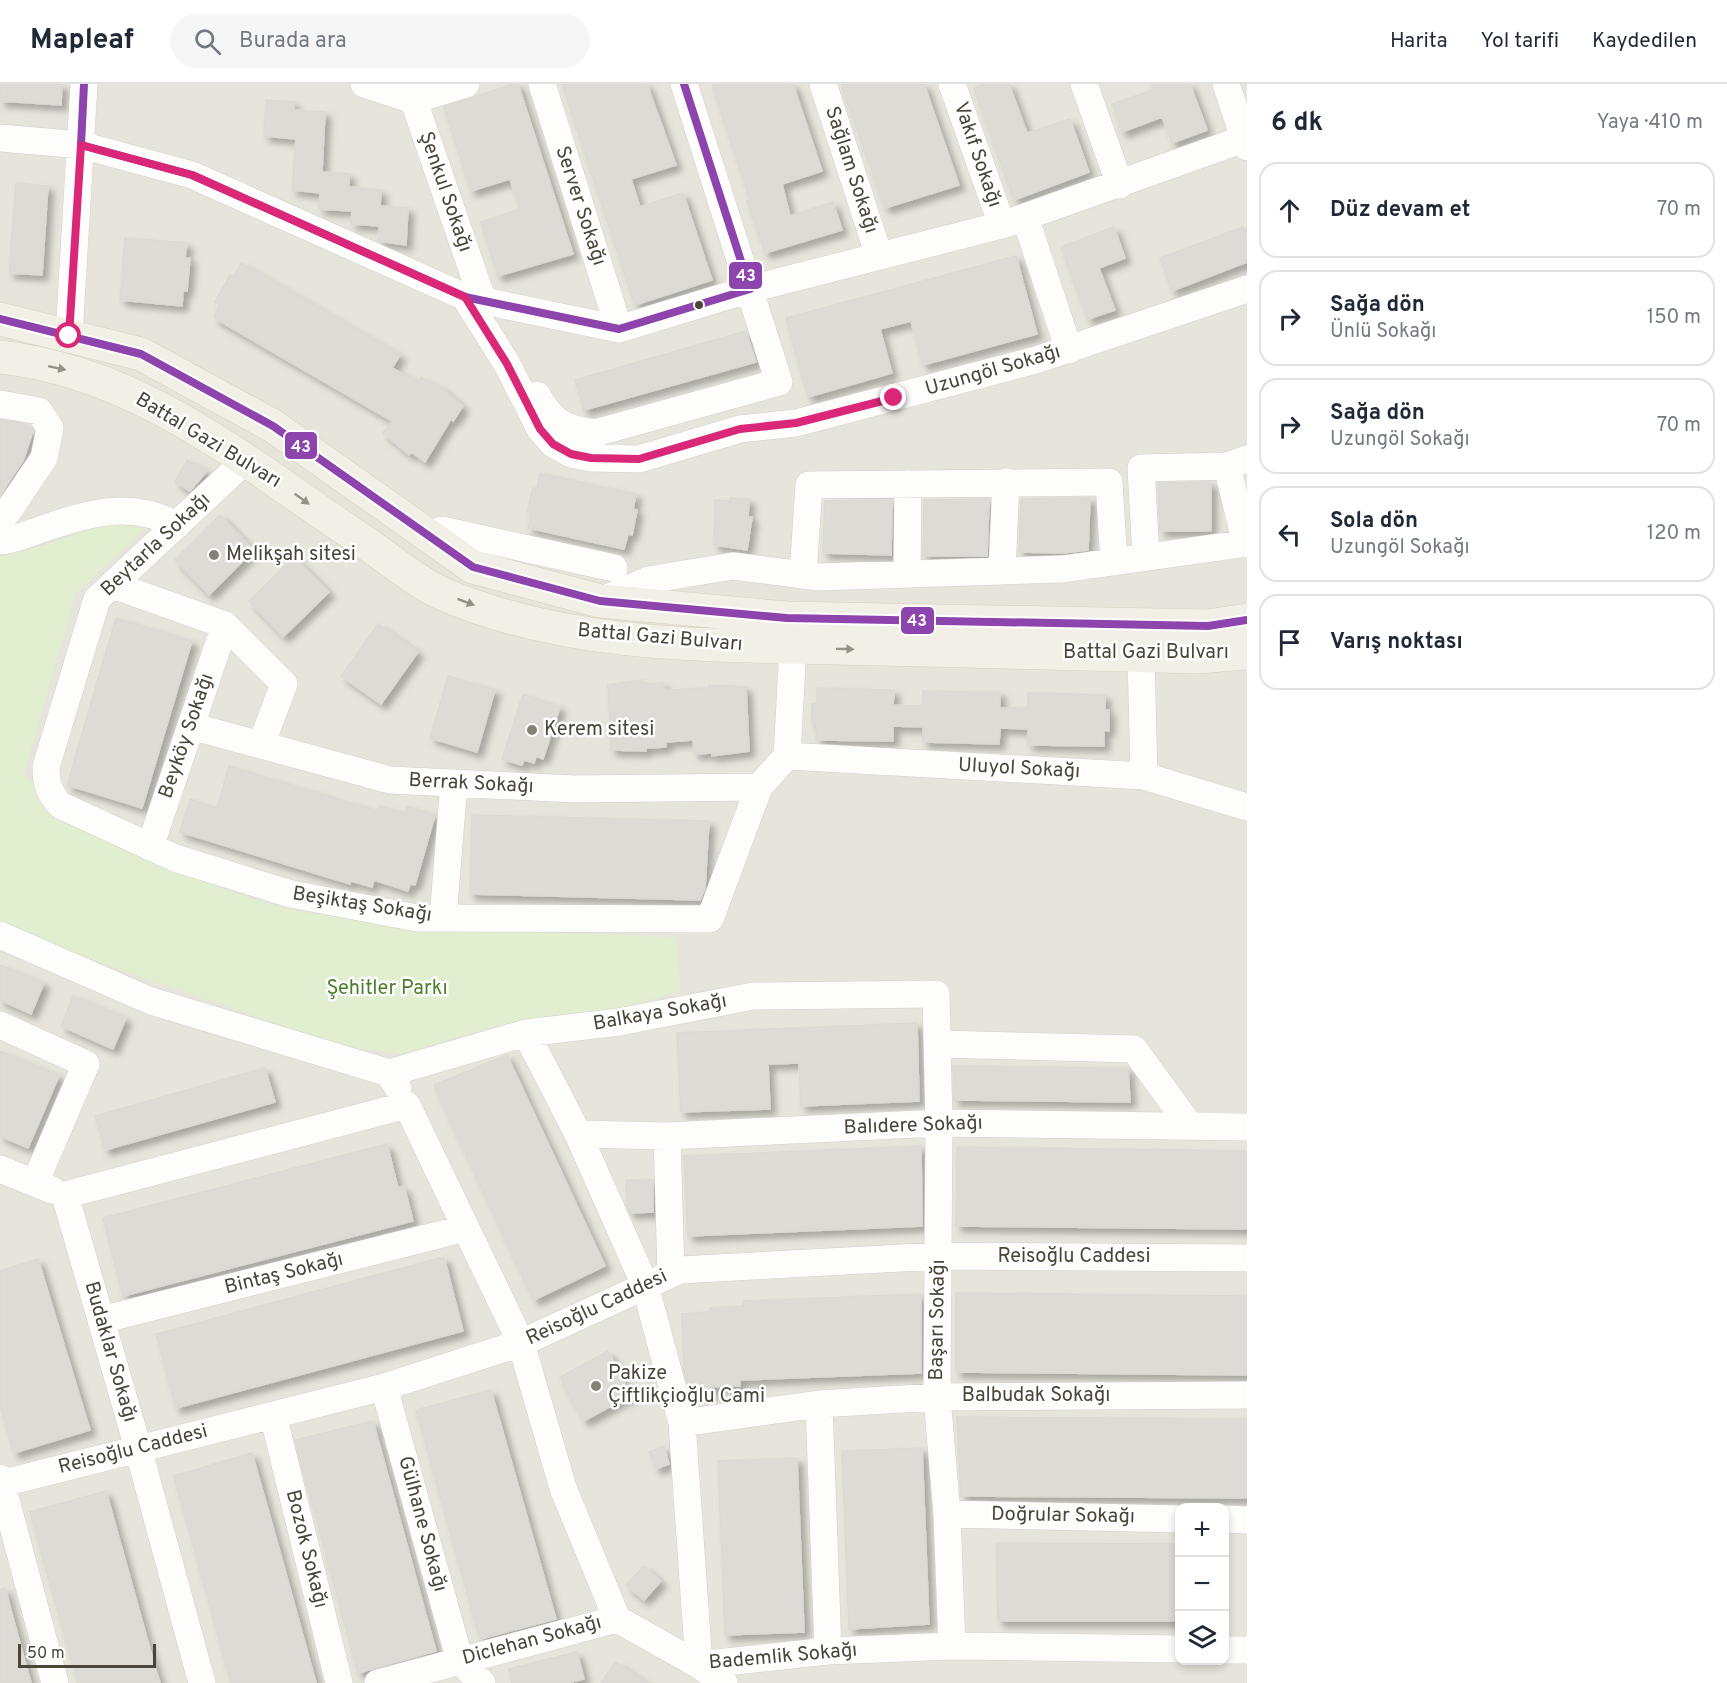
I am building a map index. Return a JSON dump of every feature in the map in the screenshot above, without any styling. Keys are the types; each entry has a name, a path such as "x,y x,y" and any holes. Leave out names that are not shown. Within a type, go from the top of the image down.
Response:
{"main road":[{"name":"Battal Gazi Bulvarı","path":"0,319 141,354 273,426 473,567 600,601 788,618 1208,626 1247,620"},
{"name":"Battal Gazi Bulvarı","path":"0,357 81,374 151,402 247,459 338,524 442,593 498,614 557,629 631,640 793,647 1198,657 1247,653"}],"street":[{"path":"69,336 84,84"},
{"path":"364,84 411,92 466,84"},
{"name":"Server Sokağı","path":"542,84 619,329"},
{"path":"507,364 525,372 546,412 568,429 595,433 779,382 684,84"},
{"name":"Sağlam Sokağı","path":"823,84 879,256"},
{"name":"Vakıf Sokağı","path":"952,84 1069,350"},
{"path":"1084,84 1120,185"},
{"path":"0,138 81,145 192,175 474,299 619,329 750,289 1014,221 1246,142 1226,84"},
{"name":"Şenkul Sokağı","path":"411,92 474,299"},
{"name":"Uzungöl Sokağı","path":"474,299 540,429 553,444 571,454 591,458 639,459 740,429 796,423 1069,350 1247,289"},
{"path":"0,404 39,411 50,428 44,458 7,513 0,515"},
{"name":"Beytarla Sokağı","path":"46,781 45,767 97,599 247,459"},
{"path":"600,601 648,580 733,566 819,577 1063,569 1246,543 1237,463 1141,468 1146,557"},
{"path":"1002,571 1006,482"},
{"path":"803,575 809,485 1109,482 1114,562"},
{"path":"907,574 908,484"},
{"path":"0,541 68,520 100,513 133,510 156,514 177,525"},
{"path":"428,535 442,530 614,568"},
{"path":"113,585 225,625 284,684 261,745"},
{"name":"Beyköy Sokağı","path":"150,847 225,625"},
{"path":"759,787 787,756 793,647"},
{"path":"1141,656 1144,776"},
{"name":"Berrak Sokağı","path":"191,726 390,780 574,789 759,787"},
{"name":"Uluyol Sokağı","path":"787,756 1144,776 1247,807"},
{"name":"Beşiktaş Sokağı","path":"46,781 50,794 60,805 175,858 291,894 417,918 710,919 759,787"},
{"path":"443,918 454,783"},
{"path":"0,935 150,1001 389,1073 407,1105 521,1343 563,1488 617,1619 699,1665 724,1683"},
{"name":"Balkaya Sokağı","path":"389,1073 526,1033 619,1022 753,996 936,994"},
{"name":"Başarı Sokağı","path":"936,994 939,1123 937,1397 947,1514 952,1646"},
{"path":"0,1025 86,1065 35,1183"},
{"name":"Bademlik Sokağı","path":"526,1033 578,1134 645,1285 682,1423 699,1665 828,1651 952,1646 1175,1649"},
{"path":"938,1044 1134,1049 1190,1126"},
{"path":"0,1169 65,1195 407,1105"},
{"name":"Balıdere Sokağı","path":"578,1134 667,1136 939,1123 1247,1127"},
{"path":"667,1136 671,1274"},
{"name":"Budaklar Sokağı","path":"65,1195 138,1448 202,1683"},
{"name":"Bintaş Sokağı","path":"101,1320 466,1228"},
{"name":"Reisoğlu Caddesi","path":"1,1482 384,1387 521,1343 680,1270 939,1256 1247,1258"},
{"name":"Gülhane Sokağı","path":"384,1387 460,1661"},
{"name":"Balbudak Sokağı","path":"682,1423 819,1404 937,1397 1247,1395"},
{"path":"819,1404 828,1651"},
{"name":"Bozok Sokağı","path":"273,1415 339,1683"},
{"path":"1,1482 55,1683"},
{"name":"Doğrular Sokağı","path":"947,1514 1175,1519"},
{"path":"1229,1520 1247,1520"},
{"name":"Diclehan Sokağı","path":"378,1683 617,1619"},
{"path":"1229,1650 1247,1650"},
{"path":"460,1661 482,1683"}],"shaded area":[{"path":"0,84 1247,84 1247,1683 0,1683"}],"green space":[{"name":"Şehitler Parkı","path":"105,523 145,528 76,593 24,774 44,793 168,866 227,891 292,910 400,927 676,937 681,990 603,1015 500,1025 401,1054 345,1047 114,968 0,923 0,557 43,546"}],"building":[{"path":"0,84 62,84 61,105 0,101"},
{"path":"518,84 573,254 498,276 481,222 520,209 510,179 471,191 444,107"},
{"path":"562,84 647,84 676,165 631,179 640,207 683,193 712,280 635,305"},
{"path":"712,84 793,84 822,171 782,184 790,216 833,202 842,230 765,253"},
{"path":"841,84 924,84 959,185 885,208"},
{"path":"985,84 1009,84 1027,133 1070,119 1089,172 1014,200 974,88"},
{"path":"1151,84 1190,84 1207,130 1172,143 1162,117 1122,132 1112,104 1153,90"},
{"path":"266,100 294,102 294,110 325,112 322,172 349,174 349,187 381,190 380,206 408,208 406,245 378,241 379,226 351,224 352,211 319,209 320,193 292,190 296,139 264,136"},
{"path":"16,183 48,186 42,275 9,273"},
{"path":"1114,227 1125,258 1099,268 1115,310 1088,319 1061,247"},
{"path":"1243,227 1247,237 1247,262 1172,291 1160,258"},
{"path":"125,238 187,243 185,258 190,258 187,291 183,291 182,306 120,300"},
{"path":"1016,256 1037,334 923,365 911,321 880,329 892,373 808,397 786,318"},
{"path":"241,263 400,355 392,368 418,382 421,377 436,387 438,385 463,406 453,421 451,419 425,462 411,452 409,455 383,433 392,421 214,318 219,304 215,302 230,275 234,277"},
{"path":"746,331 756,362 584,410 575,380"},
{"path":"0,420 19,423 33,431 23,461 0,495"},
{"path":"187,460 207,471 190,491 175,482"},
{"path":"540,473 636,494 633,509 637,510 632,535 628,534 624,549 528,528 532,513 527,512 533,488 537,489"},
{"path":"1211,482 1211,531 1160,531 1158,483"},
{"path":"730,498 749,499 748,517 752,517 747,550 714,545 715,500 730,501"},
{"path":"1090,498 1088,550 1062,553 1019,552 1021,499"},
{"path":"989,499 987,556 923,556 924,500"},
{"path":"892,500 891,555 823,553 825,501"},
{"name":"Melikşah sitesi","path":"220,515 254,550 209,595 175,560"},
{"name":"Melikşah sitesi","path":"294,557 329,592 283,637 249,601"},
{"path":"116,618 192,641 142,808 67,785"},
{"path":"378,624 418,652 381,704 341,676"},
{"path":"448,676 495,690 477,752 430,738"},
{"path":"642,680 642,684 663,683 663,688 667,690 709,688 709,685 746,687 749,751 712,756 712,753 694,754 693,740 666,742 666,747 646,748 646,751 611,750 608,685"},
{"path":"817,688 894,690 893,705 923,706 923,691 1000,692 1000,708 1028,708 1028,693 1105,695 1105,710 1109,710 1109,731 1104,730 1104,746 1028,745 1028,729 1000,728 999,744 923,742 923,727 893,726 893,741 816,740 817,724 812,724 812,704 817,704"},
{"name":"Kerem sitesi","path":"523,694 560,707 543,759 536,756 534,763 524,760 522,765 502,759"},
{"path":"229,766 378,811 379,806 405,813 407,806 435,815 415,885 410,884 408,891 374,880 372,887 351,881 350,884 180,832 190,799 217,808"},
{"path":"472,815 709,821 705,888 700,900 470,894"},
{"path":"0,965 44,983 31,1014 0,1000"},
{"path":"73,996 126,1018 113,1049 61,1026"},
{"path":"917,1023 919,1101 801,1106 799,1063 768,1064 770,1109 681,1112 677,1033"},
{"path":"0,1051 59,1076 28,1148 0,1136"},
{"path":"507,1055 605,1266 534,1300 434,1085"},
{"path":"953,1066 1128,1068 1130,1102 954,1100"},
{"path":"265,1068 275,1102 105,1150 95,1116"},
{"path":"387,1144 398,1188 404,1186 413,1221 123,1296 103,1218"},
{"path":"921,1146 922,1226 688,1236 684,1156"},
{"path":"957,1147 1247,1151 1247,1229 956,1226"},
{"path":"626,1180 653,1180 653,1212 630,1213 627,1205"},
{"path":"444,1257 463,1331 176,1408 156,1334"},
{"path":"38,1259 90,1430 14,1453 0,1405 0,1271"},
{"path":"956,1293 1247,1296 1247,1375 956,1372"},
{"path":"921,1294 921,1373 740,1380 740,1386 712,1387 712,1394 691,1395 684,1371 682,1314 710,1312 710,1308 743,1306 743,1301"},
{"name":"Pakize Çiftlikçioğlu Cami","path":"608,1351 631,1395 584,1421 560,1377"},
{"path":"491,1390 556,1619 480,1639 416,1410"},
{"path":"957,1417 1247,1419 1247,1498 961,1496"},
{"path":"373,1421 436,1651 358,1673 295,1440"},
{"path":"664,1446 669,1464 656,1469 649,1452"},
{"path":"922,1448 929,1624 849,1629 842,1451"},
{"path":"252,1453 316,1683 231,1683 174,1476"},
{"path":"797,1458 804,1632 725,1635 718,1461"},
{"path":"106,1491 160,1683 78,1683 30,1512"},
{"path":"996,1543 1175,1544 1175,1621 998,1621"},
{"path":"644,1566 661,1581 644,1600 626,1585"},
{"path":"5,1588 31,1683 0,1683 0,1589"},
{"path":"577,1652 584,1679 567,1683 512,1683 509,1669"},
{"path":"615,1662 647,1683 601,1683"}],"transit line":[{"name":"43","path":"84,84 81,145 192,175 465,297 619,329 750,289 684,84"},
{"name":"43","path":"0,319 141,354 273,426 473,567 600,601 787,618 1208,626 1247,620"}],"place":[{"name":"Melikşah sitesi","path":"214,555"},
{"name":"Kerem sitesi","path":"532,730"},
{"name":"Pakize Çiftlikçioğlu Cami","path":"596,1386"}],"route":[{"path":"69,336 81,145 192,175 296,224 465,297 507,364 540,429 553,444 571,454 591,458 639,459 740,429 796,423 894,398"}]}
